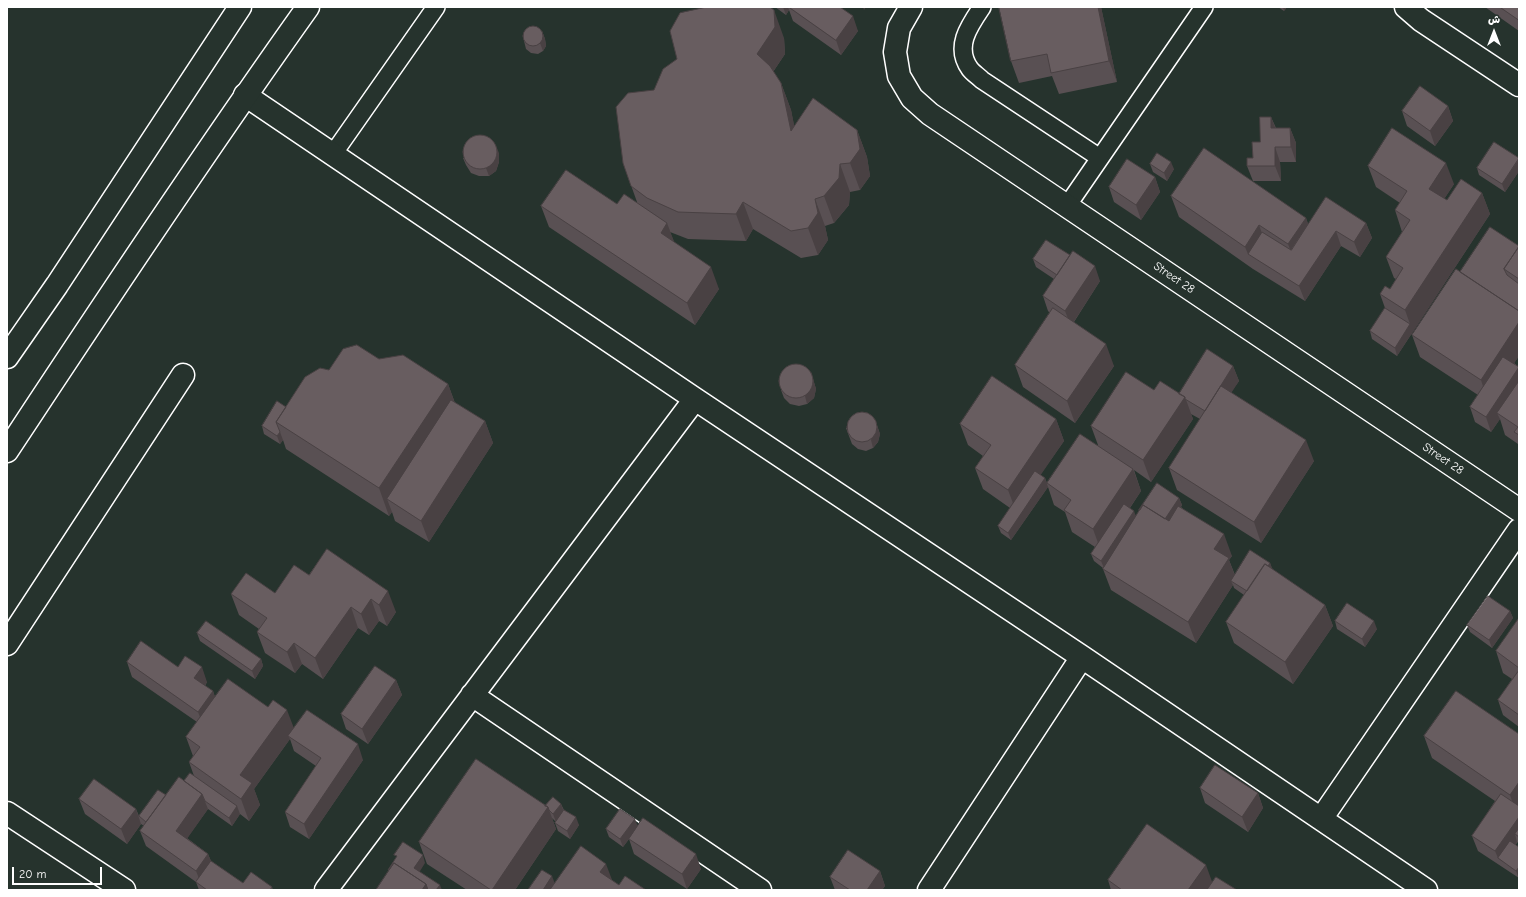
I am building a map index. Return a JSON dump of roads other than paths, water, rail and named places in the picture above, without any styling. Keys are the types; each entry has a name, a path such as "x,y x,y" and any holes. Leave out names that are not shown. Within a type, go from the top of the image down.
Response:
{"street":[{"path":"7,357 57,285 240,7"},
{"path":"7,451 245,95 308,7"},
{"name":"Street 28","path":"911,7 899,28 895,52 899,76 912,98 930,114 1519,510"},
{"path":"1406,7 1421,20 1519,85"},
{"path":"245,95 1426,890"},
{"path":"7,644 183,375"},
{"path":"326,890 695,399"},
{"path":"1321,819 1519,530"},
{"path":"929,890 1082,657"},
{"path":"472,695 760,890"},
{"path":"7,814 124,890"}],"lane":[{"path":"332,154 436,7"},
{"path":"982,7 970,24 964,39 964,55 970,69 982,80 1100,158"},
{"path":"1067,206 1204,7"}]}
